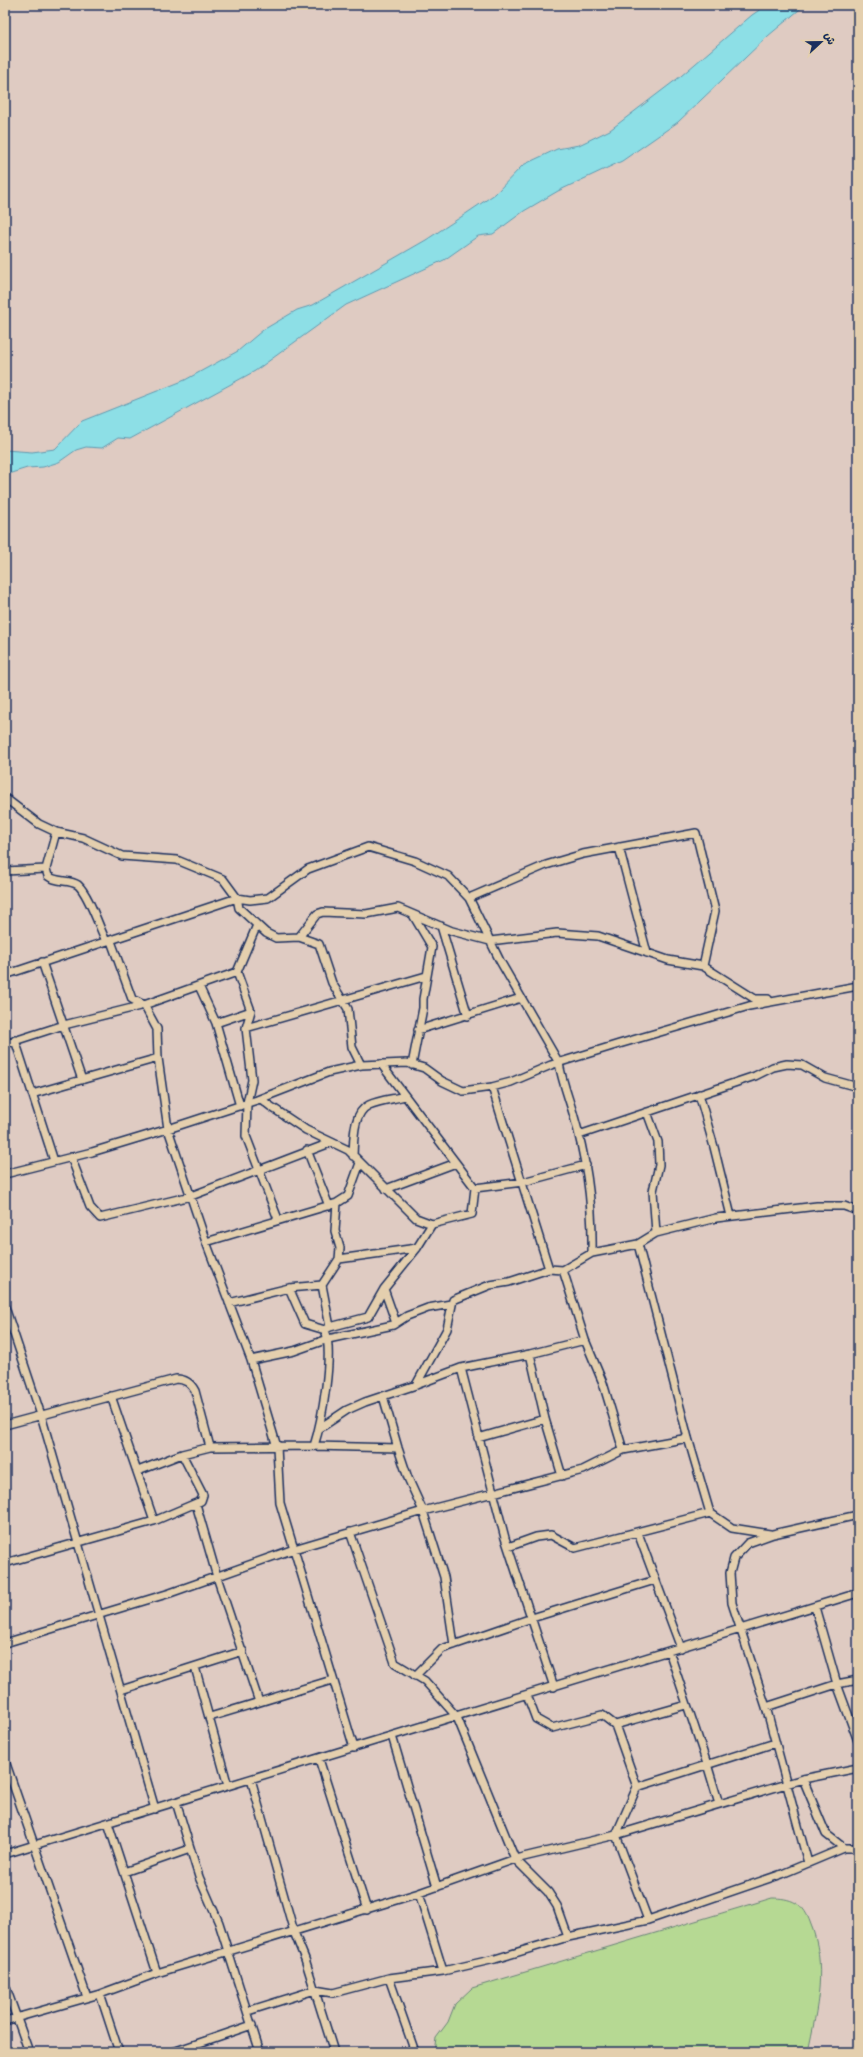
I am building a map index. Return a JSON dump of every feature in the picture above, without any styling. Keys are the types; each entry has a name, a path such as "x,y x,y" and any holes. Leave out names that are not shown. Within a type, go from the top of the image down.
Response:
{"street":[{"path":"5,798 39,824 56,832 83,838 122,856 177,860 223,879 237,898 239,908 266,933 276,938 299,937 319,944 332,983 344,1000 351,1020 352,1047 361,1064"},
{"path":"56,832 46,869 48,876 51,879 69,882 78,886 84,894 108,941 132,999 144,1005 157,1029 158,1058 168,1129 206,1242 251,1360 278,1447 280,1503 332,1680 354,1748"},
{"path":"469,898 546,866 583,854 696,833 715,911 703,966"},
{"path":"619,847 647,953"},
{"path":"5,975 237,898 250,900 268,898 308,869 368,848 433,868 448,876 469,898 490,941 559,1063 586,1165 593,1215 592,1253"},
{"path":"5,872 46,869"},
{"path":"299,937 317,914 323,912 366,914 398,908 469,937 490,941 557,933 598,936 668,960 703,966 755,999 784,999"},
{"path":"412,1065 423,1008 422,998 432,947 413,915"},
{"path":"244,1105 252,1080 246,1028 251,1011 237,972 257,925"},
{"path":"441,926 468,1016"},
{"path":"42,962 82,1080"},
{"path":"5,1044 64,1025 144,1005 237,972"},
{"path":"246,1028 426,976"},
{"path":"199,986 216,1023 244,1105 246,1136 278,1219"},
{"path":"6,1173 71,1157 168,1129 261,1099 329,1072 361,1064 412,1065 424,1068 442,1081 463,1091 492,1087 510,1082 559,1063 749,1006 858,986"},
{"path":"418,1030 468,1016 522,998"},
{"path":"216,1023 251,1011"},
{"path":"15,1040 54,1161"},
{"path":"32,1094 158,1058"},
{"path":"261,1099 306,1130 330,1143 348,1150 416,1218 432,1224 472,1214 475,1188 381,1064"},
{"path":"579,1135 755,1076 773,1067 786,1064 802,1065 825,1078 858,1087"},
{"path":"492,1087 549,1269"},
{"path":"699,1094 731,1216"},
{"path":"353,1156 356,1123 368,1105 405,1096"},
{"path":"647,1112 658,1142 659,1165 653,1191 656,1234"},
{"path":"71,1157 90,1207 100,1218 191,1196 306,1150 330,1143"},
{"path":"306,1150 330,1206"},
{"path":"206,1242 278,1219 337,1203 348,1196 360,1163"},
{"path":"386,1189 456,1163"},
{"path":"475,1188 522,1182 586,1165"},
{"path":"314,1446 320,1428 328,1339 322,1285 339,1259 340,1248 335,1231 337,1203"},
{"path":"416,1385 447,1329 451,1304 454,1300 490,1285 509,1282 549,1269 563,1270 592,1253 638,1244 656,1234 716,1218 817,1206 844,1206 858,1211"},
{"path":"370,1330 368,1317 384,1289 417,1248 432,1224"},
{"path":"638,1244 688,1438 710,1513 732,1528 773,1534"},
{"path":"339,1259 417,1248"},
{"path":"563,1270 584,1340 603,1383 623,1450"},
{"path":"229,1304 289,1288 322,1285"},
{"path":"289,1288 305,1324 328,1329 368,1317"},
{"path":"384,1289 396,1323"},
{"path":"251,1360 294,1351 328,1339 393,1325 407,1316 428,1308 451,1304"},
{"path":"5,1307 41,1415 155,1809"},
{"path":"320,1428 346,1410 461,1368 530,1354 584,1340"},
{"path":"530,1354 545,1419 562,1476"},
{"path":"461,1368 478,1438 508,1547 554,1687"},
{"path":"5,1425 176,1379 186,1381 195,1391 210,1447"},
{"path":"112,1396 154,1521"},
{"path":"383,1396 408,1478 423,1511 444,1577 454,1644"},
{"path":"478,1438 545,1419"},
{"path":"5,1643 170,1594 294,1549 350,1532 423,1511 583,1470 623,1450 688,1438"},
{"path":"138,1471 182,1454 210,1447 314,1446 398,1448"},
{"path":"5,1563 154,1521 196,1504 202,1499 203,1494 182,1454"},
{"path":"196,1504 217,1577 259,1702"},
{"path":"508,1547 536,1537 551,1536 575,1548 638,1533 710,1513"},
{"path":"808,1863 766,1707 732,1604 730,1573 734,1558 748,1543 773,1534 858,1515"},
{"path":"350,1532 395,1663 425,1681 457,1717 515,1859 548,1892 557,1906 568,1937"},
{"path":"638,1533 681,1648"},
{"path":"415,1676 442,1649 454,1644 655,1580"},
{"path":"5,1854 858,1594"},
{"path":"815,1606 837,1684 858,1741"},
{"path":"121,1690 243,1651"},
{"path":"669,1651 719,1804"},
{"path":"195,1666 228,1786"},
{"path":"210,1718 332,1680"},
{"path":"766,1707 837,1684 858,1680"},
{"path":"527,1695 536,1719 552,1728 602,1715 615,1725 637,1787 616,1835 648,1920"},
{"path":"615,1725 686,1705"},
{"path":"392,1736 437,1887"},
{"path":"637,1787 775,1743"},
{"path":"319,1759 367,1910"},
{"path":"5,1761 7,1776 34,1845 87,1997"},
{"path":"5,2021 100,1994 157,1973 367,1910 515,1859 616,1835 803,1779 858,1768"},
{"path":"803,1779 826,1834 844,1848"},
{"path":"251,1780 294,1932 305,1959 334,2052"},
{"path":"176,1802 190,1849 229,1952 260,2052"},
{"path":"108,1823 157,1973"},
{"path":"248,2011 315,1990 333,1992 389,1978 495,1960 568,1937 648,1920 808,1863 844,1848 858,1848"},
{"path":"124,1872 190,1849"},
{"path":"419,1893 443,1970"},
{"path":"389,1978 415,2052"},
{"path":"5,1985 29,2052"},
{"path":"100,1994 119,2052"},
{"path":"173,2052 252,2025"}],"green space":[{"path":"772,1898 788,1900 801,1906 808,1917 819,1954 819,1987 815,2020 808,2052 434,2052 436,2038 448,2022 455,2004 472,1988"}],"water":[{"path":"767,5 805,5 768,36 678,122 622,161 558,191 524,211 493,234 478,236 444,260 346,305 255,371 130,439 118,438 102,448 86,447 76,450 59,462 43,467 27,468 5,475 5,450 32,452 55,449 82,421 185,380 238,351 263,330 297,310 313,305 426,240 495,194 523,165 557,149 579,145 610,130 681,76 752,15"}]}
